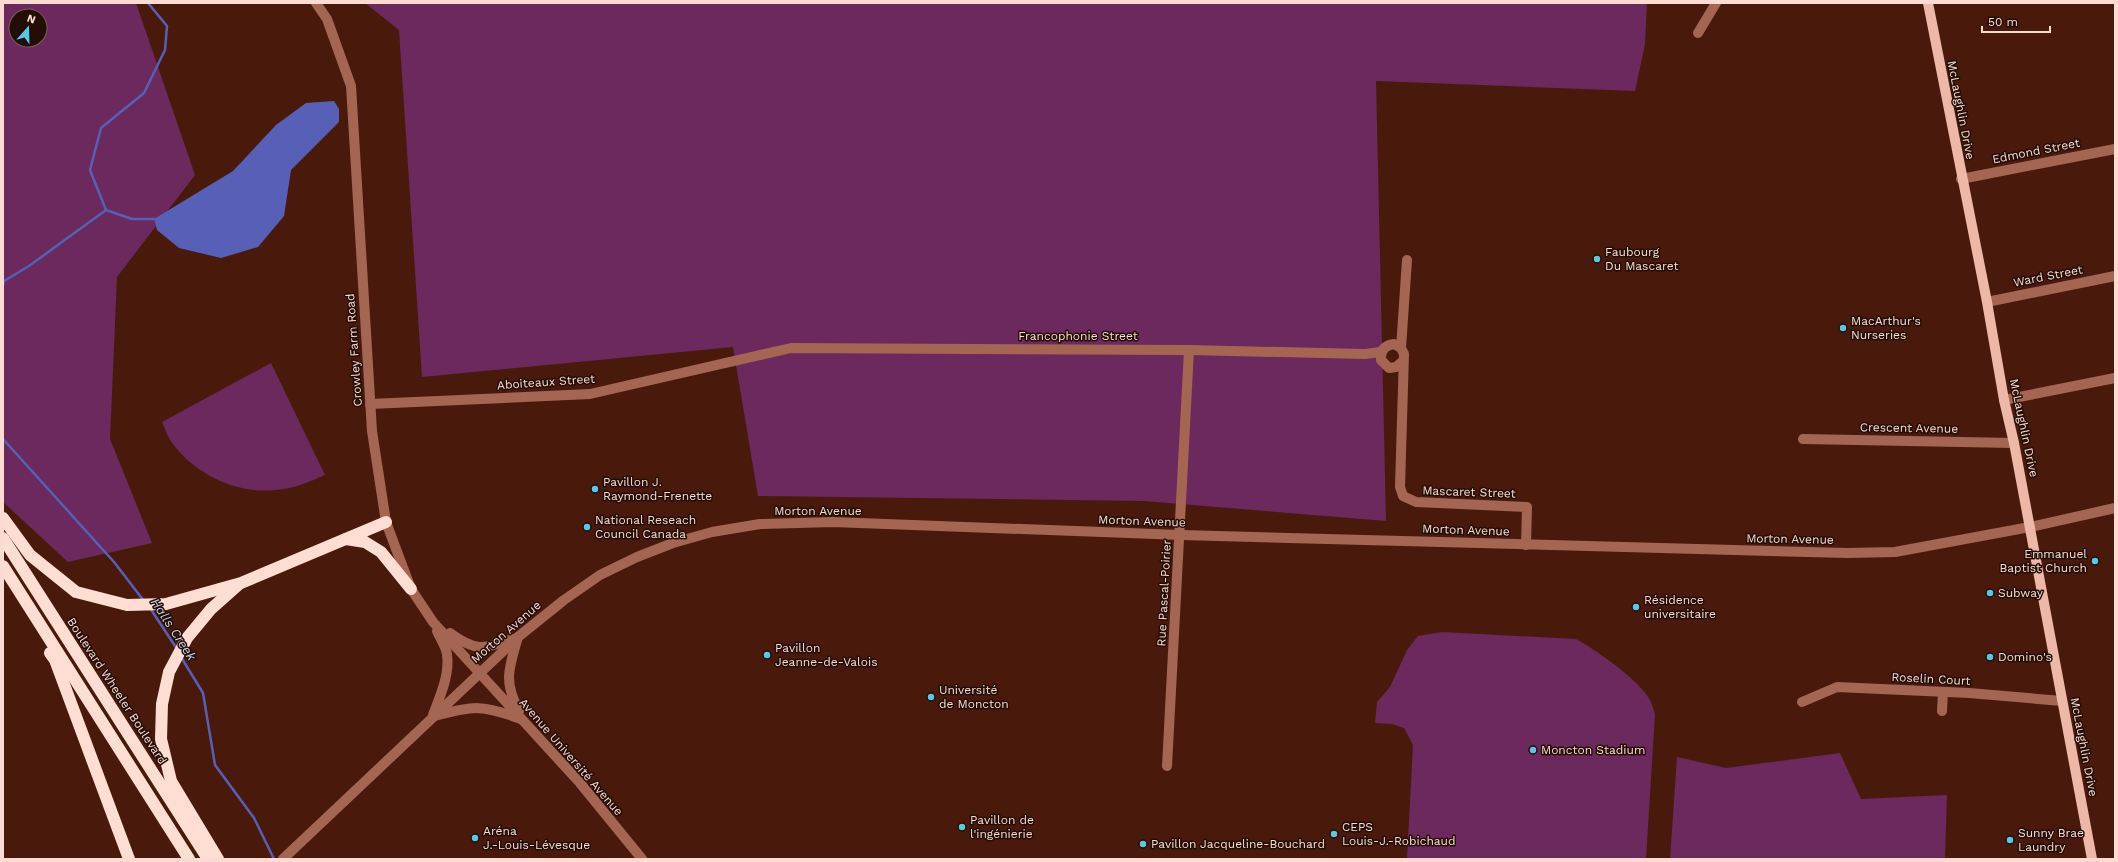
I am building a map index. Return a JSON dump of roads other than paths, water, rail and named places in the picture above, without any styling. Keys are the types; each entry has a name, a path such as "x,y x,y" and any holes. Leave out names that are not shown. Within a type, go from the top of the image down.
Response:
{"highway":[{"path":"3,518 30,555 76,592 127,605 166,604 241,583 386,522"},
{"name":"Boulevard Wheeler Boulevard","path":"3,538 208,859"},
{"path":"346,539 365,542 381,552 411,589"},
{"path":"3,566 189,859"},
{"path":"3,578 55,660 130,859"},
{"path":"218,859 171,781 161,739 162,704 169,672 187,638 211,609 241,583"}],"main road":[{"name":"McLaughlin Drive","path":"1928,3 1961,179 1987,302 2004,400 2014,442 2092,859"}],"street":[{"name":"Crowley Farm Road","path":"316,3 327,19 351,86 372,431 386,522 411,589 434,622 479,673"},
{"path":"1698,33 1716,3"},
{"name":"Edmond Street","path":"1961,179 2115,149"},
{"path":"1401,336 1392,344 1386,346 1381,356 1389,368 1401,367 1404,354 1401,348 1401,336 1403,330 1407,260"},
{"name":"Ward Street","path":"1987,302 2115,276"},
{"path":"1392,344 1401,348"},
{"name":"Aboiteaux Street","path":"370,404 590,394 791,348"},
{"name":"Francophonie Street","path":"791,348 1189,350 1365,354 1381,356"},
{"name":"Rue Pascal-Poirier","path":"1167,766 1189,350"},
{"name":"Mascaret Street","path":"1401,367 1400,487 1403,496 1416,502 1527,507 1526,545"},
{"path":"2004,400 2115,378"},
{"name":"Crescent Avenue","path":"1803,439 2014,442"},
{"name":"Morton Avenue","path":"282,859 294,850 432,717 518,637 600,575 638,557 673,543 712,532 760,524 833,522 1180,536 1798,553 1894,552 2030,527 2115,508"},
{"path":"434,622 464,644 477,648 492,647 518,637"},
{"path":"432,717 445,682 447,669 447,653 434,622"},
{"path":"518,637 510,664 508,683 511,695 523,720"},
{"name":"Avenue Université Avenue","path":"479,673 580,783 642,859"},
{"name":"Roselin Court","path":"1802,702 1837,687 1943,692 2062,701"},
{"path":"1942,711 1943,692"},
{"path":"432,717 477,707 494,709 523,720"}],"water":[{"path":"334,101 339,109 339,122 291,170 284,216 258,247 221,258 179,248 157,230 154,219 233,171 276,125 306,103"}],"waterway":[{"path":"106,210 90,170 101,128 144,93 165,50 167,26 148,3"},
{"path":"106,210 132,219 154,219"},
{"path":"3,286 4,281 29,266 106,210"},
{"name":"Halls Creek","path":"3,439 114,562 144,601"},
{"name":"Halls Creek","path":"150,608 177,649"},
{"name":"Halls Creek","path":"181,657 203,693 215,765 254,818 274,859"}],"place":[{"name":"Faubourg Du Mascaret","path":"1597,259"},
{"name":"MacArthur's Nurseries","path":"1843,328"},
{"name":"Pavillon J. Raymond-Frenette","path":"595,489"},
{"name":"National Reseach Council Canada","path":"587,527"},
{"name":"Emmanuel Baptist Church","path":"2095,561"},
{"name":"Subway","path":"1990,593"},
{"name":"Résidence universitaire","path":"1636,607"},
{"name":"Pavillon Jeanne-de-Valois","path":"767,655"},
{"name":"Domino's","path":"1990,657"},
{"name":"Université de Moncton","path":"931,697"},
{"name":"Moncton Stadium","path":"1533,750"},
{"name":"Pavillon de l'ingénierie","path":"962,827"},
{"name":"CEPS Louis-J.-Robichaud","path":"1334,834"},
{"name":"Aréna J.-Louis-Lévesque","path":"475,838"},
{"name":"Sunny Brae Laundry","path":"2010,840"},
{"name":"Pavillon Jacqueline-Bouchard","path":"1143,844"}]}
